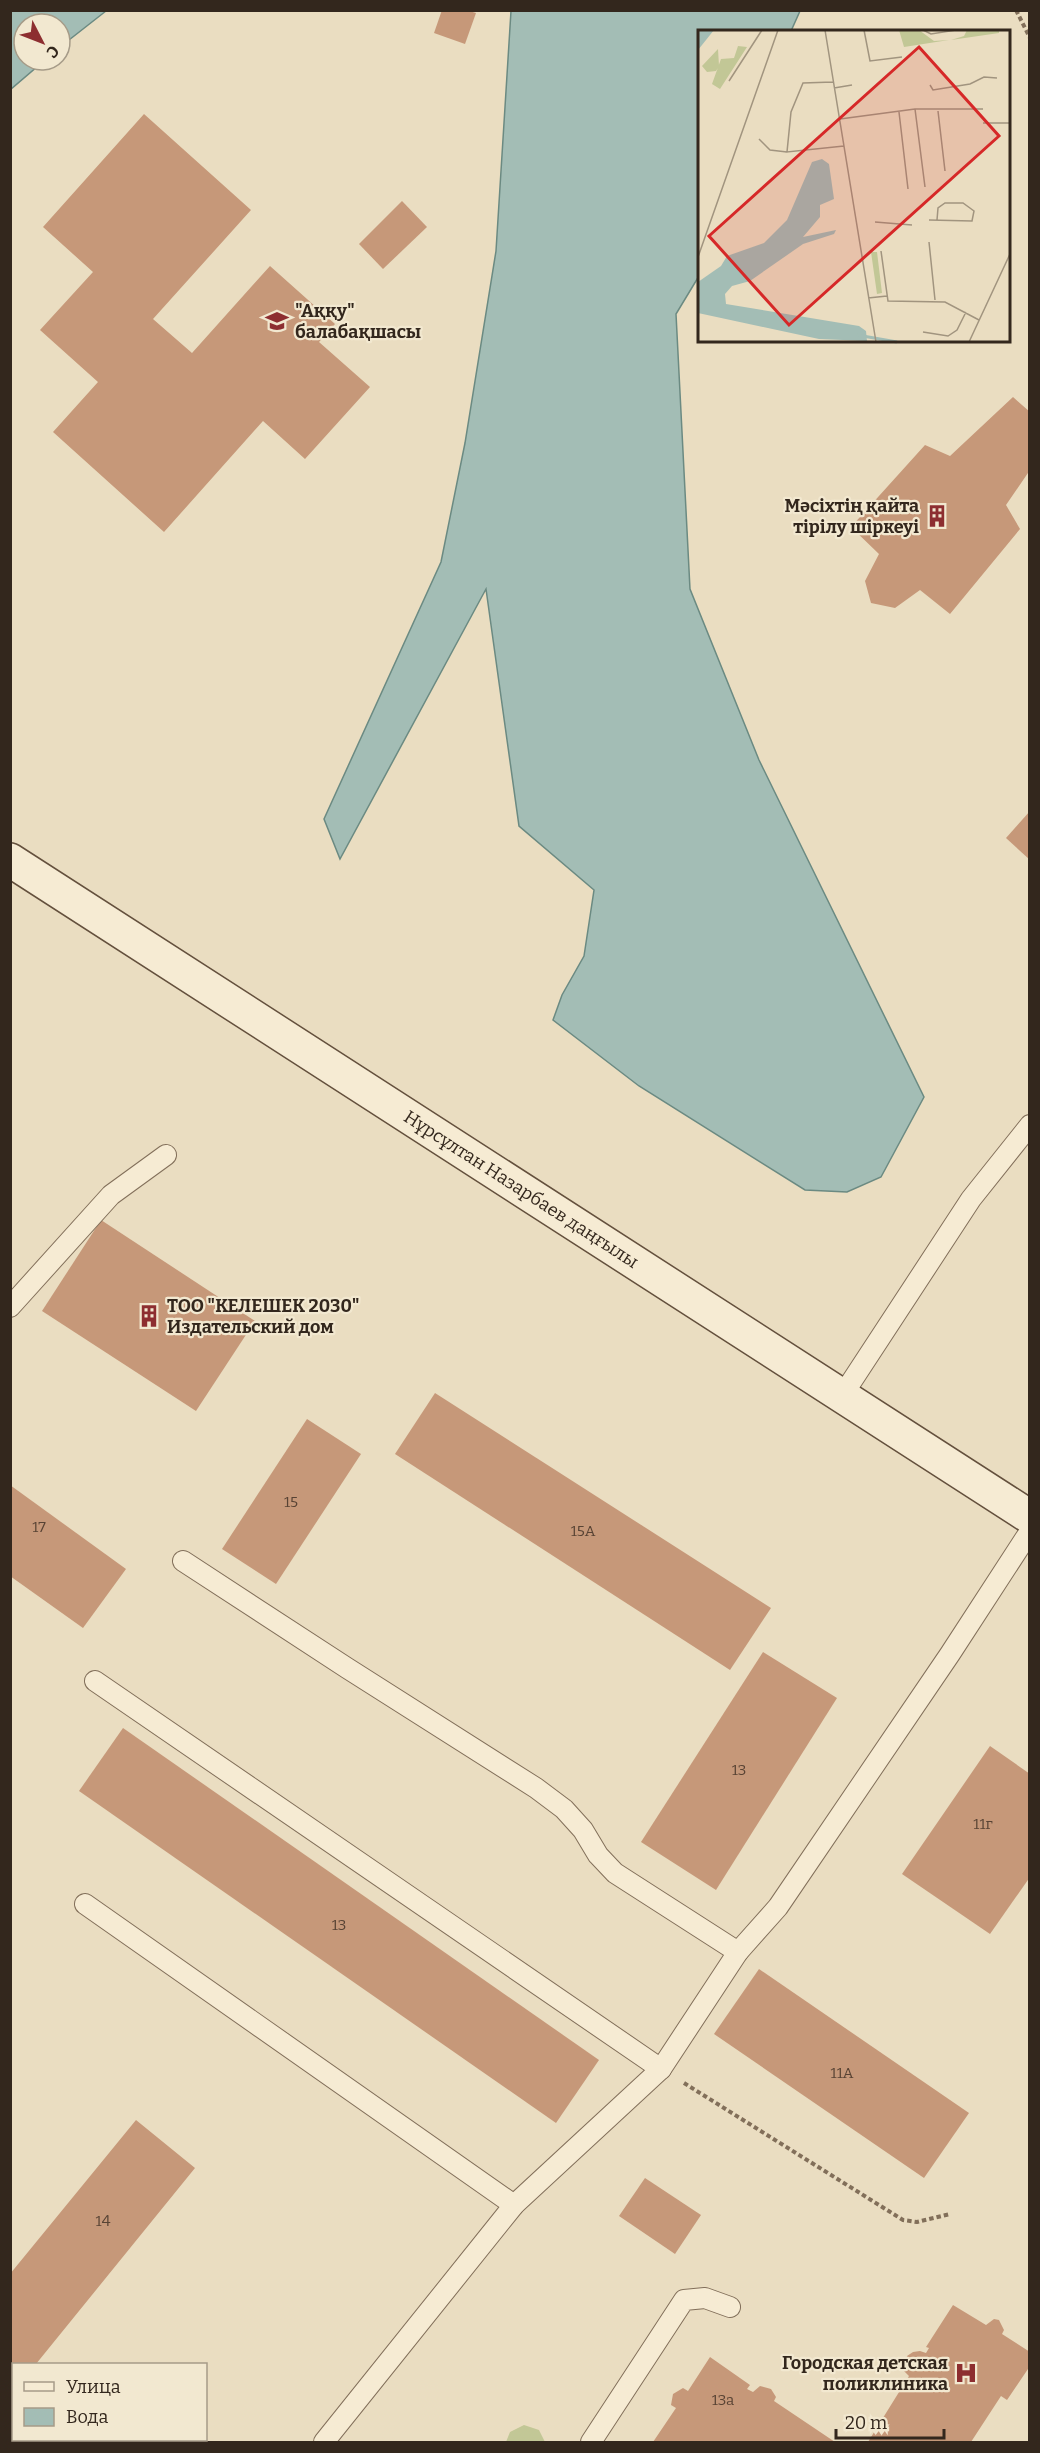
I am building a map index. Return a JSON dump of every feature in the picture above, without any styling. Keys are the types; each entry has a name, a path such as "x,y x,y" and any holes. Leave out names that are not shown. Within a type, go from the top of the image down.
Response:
{"main road":[{"name":"Нұрсұлтан Назарбаев даңғылы","path":"10,860 1029,1517"}],"lane":[{"path":"842,1396 971,1199 1029,1125"},
{"path":"10,1307 111,1195 166,1155"},
{"path":"324,2442 514,2205 661,2069 738,1952 784,1897 950,1654 1029,1531"},
{"path":"183,1561 536,1788 564,1809 577,1823 598,1855 615,1873 738,1952"},
{"path":"94,1681 661,2069"},
{"path":"85,1904 514,2205"},
{"path":"591,2442 684,2300 705,2298 730,2307"}],"path":[{"path":"1016,10 1029,38"},
{"path":"661,2069 903,2220 917,2223 950,2214"}],"green space":[{"path":"524,2425 539,2430 545,2442 506,2442 510,2432"}],"water":[{"path":"11,10 106,10 72,38 72,12 12,12 12,72 31,72 11,89"},
{"path":"511,11 800,11 791,30 698,30 698,278 676,314 690,589 759,760 924,1097 881,1177 847,1192 805,1190 639,1086 553,1020 562,995 584,956 594,890 519,826 486,589 340,859 324,819 441,562 465,443 496,251"}],"building":[{"path":"442,10 466,10 476,13 465,44 434,33"},
{"name":"\"Аққу\" балабақшасы","path":"144,114 251,210 153,319 192,353 270,266 335,324 319,342 370,387 305,459 263,421 164,532 53,432 98,382 40,330 93,272 43,227"},
{"path":"402,201 427,227 383,269 359,244"},
{"name":"Мәсіхтің қайта тірілу шіркеуі","path":"1013,397 1030,412 1030,470 1006,505 1020,529 950,614 920,590 895,608 871,603 865,581 879,554 851,527 925,445 950,456"},
{"path":"1030,811 1030,860 1006,838"},
{"name":"ТОО \"КЕЛЕШЕК 2030\" Издательский дом","path":"101,1220 255,1321 196,1411 42,1311"},
{"path":"435,1393 771,1608 730,1670 395,1454"},
{"path":"307,1419 361,1454 276,1584 222,1549"},
{"path":"10,1485 126,1569 83,1628 10,1576"},
{"path":"763,1652 837,1698 716,1890 641,1842"},
{"path":"123,1728 599,2060 556,2123 79,1791"},
{"path":"990,1746 1030,1774 1030,1877 990,1934 902,1874"},
{"path":"759,1969 969,2113 924,2178 714,2034"},
{"path":"136,2120 195,2168 37,2363 12,2363 12,2394 10,2396 10,2274"},
{"path":"645,2178 701,2215 675,2254 619,2216"},
{"name":"Городская детская поликлиника","path":"953,2305 986,2325 994,2319 999,2320 1004,2330 1002,2334 1030,2352 1030,2366 1007,2400 1001,2396 971,2442 868,2442 909,2376 904,2371 907,2356 913,2352 926,2353 929,2348 926,2347"},
{"name":"Городская детская поликлиника","path":"710,2357 750,2385 747,2389 753,2392 760,2386 771,2389 776,2397 774,2401 835,2442 653,2442 676,2408 671,2405 673,2394 683,2388 688,2391"}],"place":[{"name":"\"Аққу\" балабақшасы","path":"277,321"},
{"name":"Мәсіхтің қайта тірілу шіркеуі","path":"937,516"},
{"name":"ТОО \"КЕЛЕШЕК 2030\" Издательский дом","path":"149,1316"},
{"name":"Городская детская поликлиника","path":"966,2373"}]}
